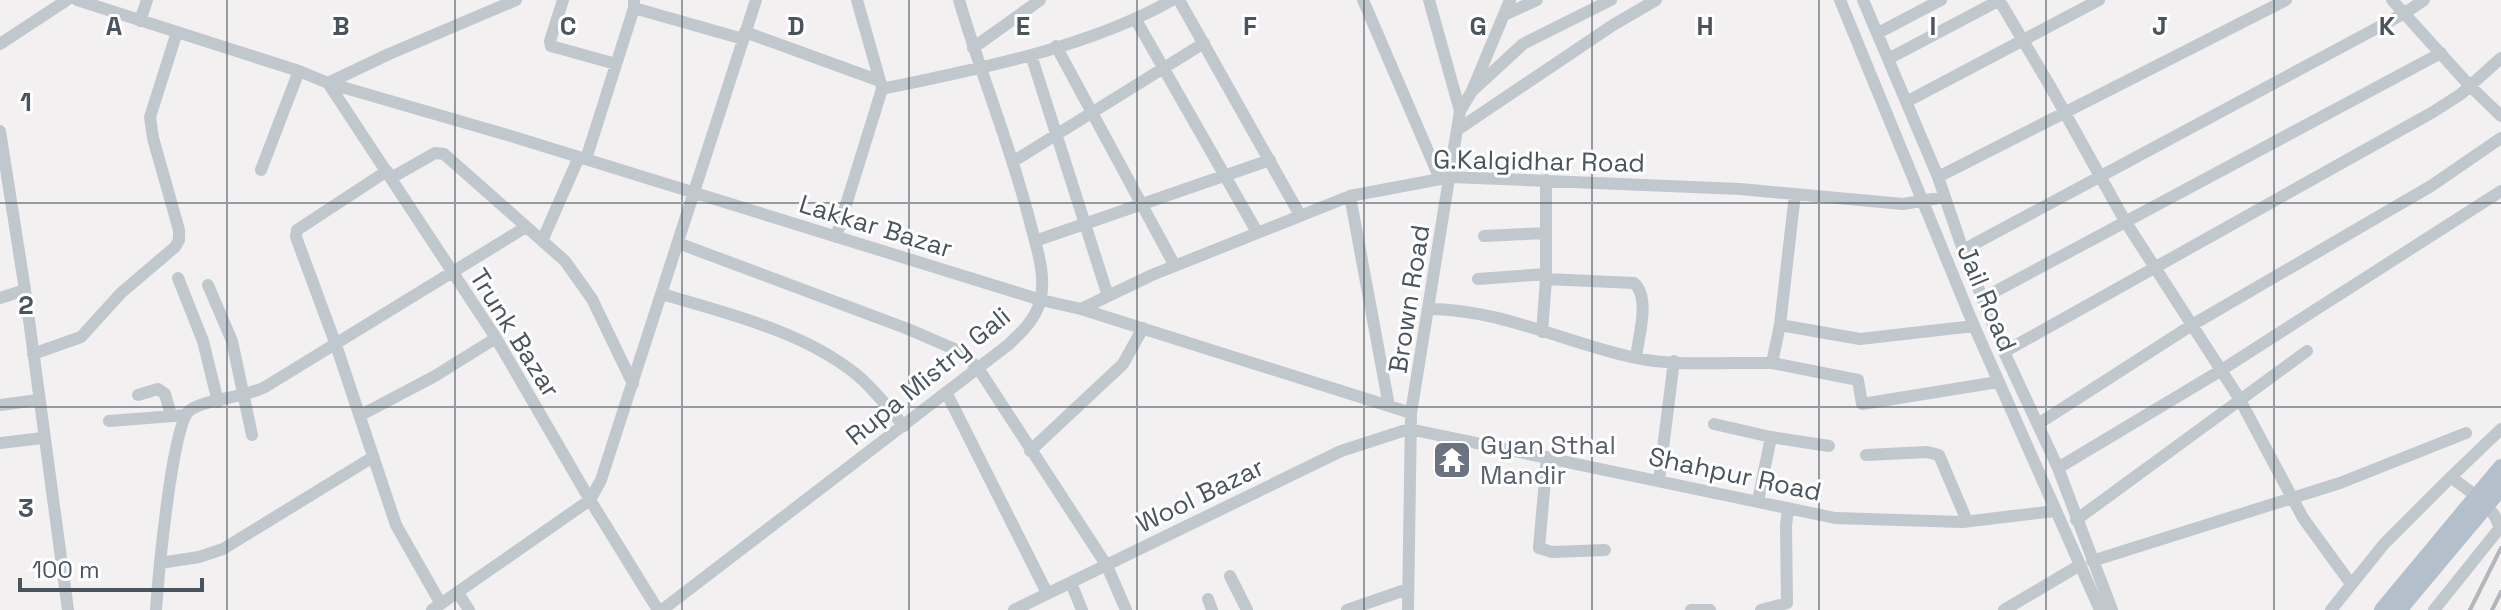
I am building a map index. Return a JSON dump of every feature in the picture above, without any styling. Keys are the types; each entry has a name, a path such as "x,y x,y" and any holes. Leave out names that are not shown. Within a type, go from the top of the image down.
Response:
{"main road":[{"path":"2382,610 2501,467"},
{"path":"2399,610 2501,488"}],"street":[{"path":"0,44 67,0"},
{"name":"Lakkar Bazar","path":"77,0 328,83 1041,300 1081,309 1411,413"},
{"path":"140,21 147,0"},
{"path":"328,83 516,0"},
{"path":"563,0 551,46 616,64"},
{"path":"633,384 587,291 565,261 444,154 435,153 389,175 295,234 361,415 396,525 436,607 590,500 610,456 756,0"},
{"path":"836,237 881,85 857,0"},
{"name":"Rupa Mistry Gali","path":"660,610 1023,332 1041,300 1040,259 1014,161 980,69 959,0"},
{"path":"973,48 1040,0"},
{"path":"542,241 582,158 634,4 744,35 881,85 980,69 1031,55 1136,20 1172,0"},
{"path":"1179,0 1300,215"},
{"path":"1363,0 1445,178"},
{"name":"Brown Road","path":"1408,610 1409,429 1429,309 1445,178 1460,111 1429,0"},
{"path":"1460,111 1472,91 1510,0"},
{"path":"1504,15 1537,0"},
{"path":"1472,91 1523,44 1611,0"},
{"path":"1457,130 1613,25 1656,0"},
{"name":"Jail Road","path":"1840,0 1974,326 2055,511 2112,610"},
{"name":"Jail Road","path":"1863,0 1938,177 2004,352 2058,468 2076,520 2100,610"},
{"path":"1878,33 1941,0"},
{"path":"1888,59 1999,0 2125,221 2239,398 2291,497 2351,584"},
{"path":"1906,102 2099,0"},
{"path":"1938,177 2286,0"},
{"path":"2392,0 2501,116"},
{"path":"1963,250 2424,0"},
{"path":"1136,20 1257,232"},
{"path":"33,354 81,337 121,293 175,247 179,240 150,117 177,32"},
{"path":"1014,161 1204,43"},
{"path":"1056,46 1175,266"},
{"path":"1983,298 2441,53"},
{"path":"1031,55 1108,296"},
{"path":"2004,352 2433,112 2501,58"},
{"path":"261,170 299,71"},
{"name":"Trunk Bazar","path":"328,83 496,338 590,500 660,610"},
{"path":"0,131 25,290 68,610"},
{"path":"2038,424 2192,325 2431,186 2501,138"},
{"path":"1035,241 1270,160"},
{"name":"G.Kalgidhar Road","path":"1081,309 1175,266 1350,196 1445,178 1740,189 1903,204 1945,197"},
{"path":"1542,332 1546,277 1546,180"},
{"path":"2058,468 2220,371 2501,191"},
{"path":"1772,363 1780,325 1795,194"},
{"path":"1350,196 1389,406"},
{"path":"156,610 179,432 186,415 195,408 244,396 265,387 526,227"},
{"path":"1484,236 1546,233"},
{"path":"678,243 959,351 978,368 1107,566 1126,610"},
{"path":"1478,279 1546,277 1634,283 1639,288 1642,302 1636,358"},
{"path":"178,278 203,341 218,402"},
{"path":"208,285 232,341 252,435"},
{"path":"0,298 25,290"},
{"path":"662,294 758,325 810,346 857,375 904,426"},
{"path":"1429,309 1473,311 1636,358 1772,363 1858,380 1864,405 1998,382"},
{"path":"1780,325 1860,339 1974,326"},
{"path":"1030,451 1123,364 1143,328"},
{"path":"361,415 435,376 496,338"},
{"path":"2076,520 2307,351"},
{"path":"1659,480 1674,361"},
{"path":"138,395 158,389 165,394 171,415"},
{"path":"946,392 1041,601"},
{"path":"0,405 38,400"},
{"path":"109,421 186,415"},
{"path":"1714,424 1829,446"},
{"name":"Shahpur Road","path":"1409,429 1835,518 1967,521 2055,511"},
{"name":"Wool Bazar","path":"1014,610 1041,601 1071,583 1341,451 1409,429"},
{"path":"2331,610 2384,544 2501,429"},
{"path":"2004,610 2086,563 2340,483 2466,433"},
{"path":"1758,501 1771,437"},
{"path":"0,443 43,438"},
{"path":"1866,455 1927,452 1939,455 1967,521"},
{"path":"160,563 193,559 223,549 373,457"},
{"path":"1547,457 1539,548 1552,552 1605,550"},
{"path":"2434,610 2499,529 2493,513 2451,477"},
{"path":"1761,610 1788,607 1788,508"},
{"path":"1230,576 1247,610"},
{"path":"1071,583 1082,610"},
{"path":"1347,610 1408,589"},
{"path":"458,593 469,610"},
{"path":"1691,610 1710,610"}],"railway":[{"path":"2470,610 2501,548"},
{"path":"2492,610 2501,592"}],"place":[{"name":"Gyan Sthal Mandir","path":"1452,460"}]}
